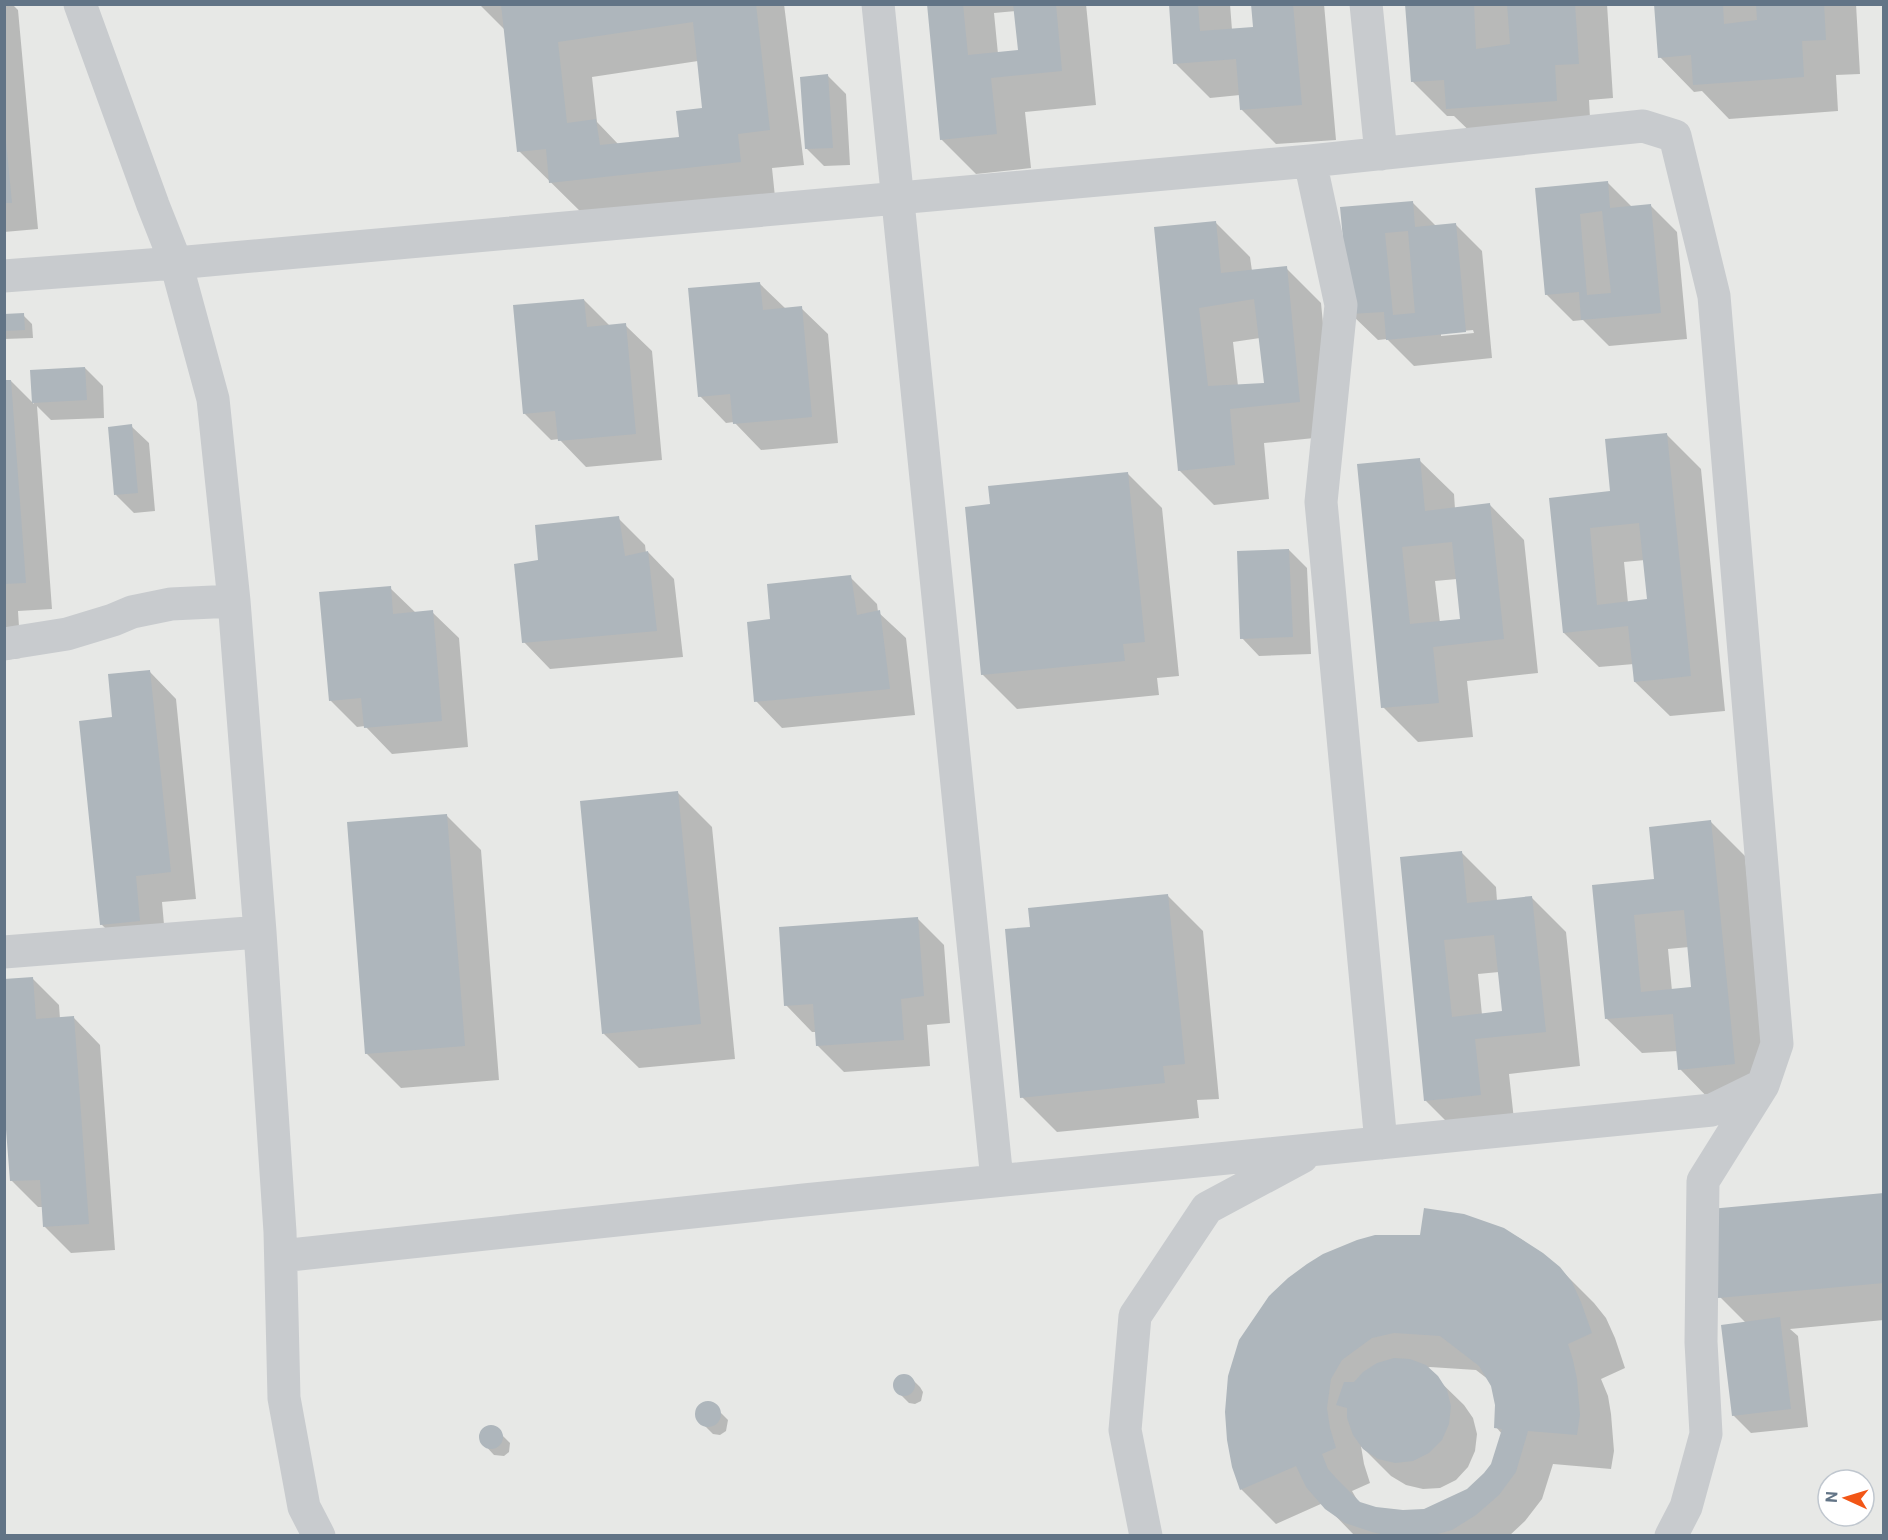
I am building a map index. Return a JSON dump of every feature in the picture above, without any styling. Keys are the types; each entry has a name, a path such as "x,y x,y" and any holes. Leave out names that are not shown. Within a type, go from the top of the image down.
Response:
{"street":[{"path":"80,4 176,263 213,399 234,601 260,932 281,1256 284,1398 304,1508 319,1536"},
{"path":"878,4 997,1180"},
{"path":"1366,4 1381,154"},
{"path":"4,276 176,263 1310,161 1643,126 1675,136 1714,296 1777,1044 1763,1085 1703,1181 1701,1342 1706,1434 1686,1507 1671,1536"},
{"path":"1310,161 1341,305 1321,501 1381,1143"},
{"path":"4,644 67,634 132,612 171,604 234,601"},
{"path":"4,952 260,932"},
{"path":"281,1256 997,1180 1712,1110 1763,1085"},
{"path":"1146,1536 1125,1430 1135,1316 1206,1208 1316,1149"}],"shaded area":[{"path":"5,5 1883,5 1883,1535 5,1536"}],"building":[{"path":"501,4 756,4 770,130 738,134 741,162 549,183 546,149 517,152","holes":["693,22 702,108 676,111 679,137 600,145 596,119 567,123 558,42"]},
{"path":"927,4 963,4 968,55 1018,50 1013,4 1056,4 1062,71 991,78 997,134 940,140"},
{"path":"1169,4 1198,4 1200,31 1253,27 1251,4 1293,4 1302,105 1240,110 1236,59 1173,64"},
{"path":"1405,4 1474,4 1476,49 1510,44 1507,4 1575,4 1579,64 1555,65 1557,101 1446,109 1444,80 1411,82"},
{"path":"1654,4 1723,4 1724,24 1757,20 1756,4 1824,4 1826,40 1802,41 1804,77 1693,85 1691,55 1658,58"},
{"path":"828,74 833,148 805,149 800,77"},
{"path":"4,141 6,141 12,203 4,203"},
{"path":"1608,181 1610,208 1651,204 1661,313 1581,320 1579,292 1545,295 1535,188","holes":["1602,211 1611,293 1587,295 1580,214"]},
{"path":"1413,201 1415,227 1456,223 1466,332 1386,340 1384,312 1350,314 1340,207","holes":["1408,231 1415,313 1393,315 1385,233"]},
{"path":"1216,221 1221,273 1287,266 1300,402 1230,409 1235,465 1178,471 1154,227","holes":["1254,299 1264,383 1208,386 1199,308"]},
{"path":"760,282 763,310 802,306 812,417 733,424 730,394 698,397 688,288"},
{"path":"584,299 587,327 626,323 636,434 558,441 555,411 523,414 513,305"},
{"path":"24,313 25,330 4,331 4,314"},
{"path":"85,367 87,400 32,403 30,370"},
{"path":"4,380 11,380 26,583 4,584"},
{"path":"132,424 138,493 114,495 108,427"},
{"path":"1667,433 1691,676 1634,682 1628,626 1563,633 1549,498 1610,491 1605,439","holes":["1639,523 1647,599 1597,605 1590,528"]},
{"path":"1420,458 1425,511 1490,503 1504,639 1433,647 1439,703 1381,708 1357,464","holes":["1452,542 1460,619 1410,624 1402,547"]},
{"path":"1128,472 1145,642 1123,644 1125,661 981,675 965,507 990,504 988,486"},
{"path":"619,516 625,556 648,551 657,631 522,643 514,564 538,560 535,525"},
{"path":"1289,549 1293,637 1240,639 1237,551"},
{"path":"851,575 857,615 880,610 890,689 754,702 747,622 770,619 767,584"},
{"path":"391,586 393,614 433,610 442,721 364,728 361,698 329,701 319,592"},
{"path":"150,670 171,872 136,876 140,921 100,925 79,721 112,717 108,674"},
{"path":"678,791 701,1024 602,1034 580,801"},
{"path":"447,814 465,1046 365,1054 347,822"},
{"path":"1711,820 1735,1064 1678,1070 1673,1014 1605,1019 1592,885 1654,879 1649,827","holes":["1684,910 1691,987 1641,992 1634,915"]},
{"path":"1462,851 1467,903 1532,896 1546,1032 1475,1039 1481,1095 1424,1101 1400,857","holes":["1494,935 1502,1011 1452,1017 1444,940"]},
{"path":"1168,894 1185,1064 1163,1066 1165,1083 1020,1098 1005,929 1030,927 1028,908"},
{"path":"918,917 924,996 901,999 904,1040 816,1046 813,1004 784,1006 779,927"},
{"path":"33,977 36,1019 74,1016 89,1224 43,1227 40,1180 10,1181 4,1104 4,979"},
{"path":"1884,1193 1884,1283 1718,1298 1710,1209"},
{"path":"1424,1208 1464,1214 1504,1228 1543,1253 1560,1267 1572,1282 1592,1333 1568,1344 1577,1379 1580,1415 1577,1435 1528,1431 1516,1472 1499,1495 1476,1515 1452,1530 1430,1536 1390,1536 1345,1523 1325,1509 1306,1487 1296,1466 1240,1490 1232,1467 1227,1440 1225,1412 1228,1376 1239,1340 1269,1296 1307,1264 1323,1254 1357,1240 1375,1235 1420,1235","holes":["1394,1333 1440,1336 1479,1366 1491,1386 1495,1405 1494,1428 1502,1429 1491,1464 1467,1489 1424,1509 1403,1510 1376,1507 1360,1502 1328,1469 1322,1454 1336,1448 1327,1408 1331,1379 1342,1360 1372,1338"]},
{"path":"1780,1317 1791,1409 1732,1416 1721,1325"},
{"path":"1394,1358 1410,1359 1426,1365 1438,1376 1447,1390 1451,1406 1449,1424 1442,1440 1429,1453 1413,1461 1395,1463 1378,1459 1363,1449 1353,1435 1347,1418 1347,1408 1336,1405 1344,1382 1354,1382 1363,1372 1377,1363"},
{"path":"904,1374 912,1377 915,1385 912,1393 904,1396 896,1393 893,1385 896,1377"},
{"path":"708,1401 717,1405 721,1414 717,1423 708,1427 699,1423 695,1414 699,1405"},
{"path":"491,1425 496,1426 502,1432 502,1442 496,1448 491,1449 486,1448 480,1442 479,1437 480,1432 486,1426"}]}
